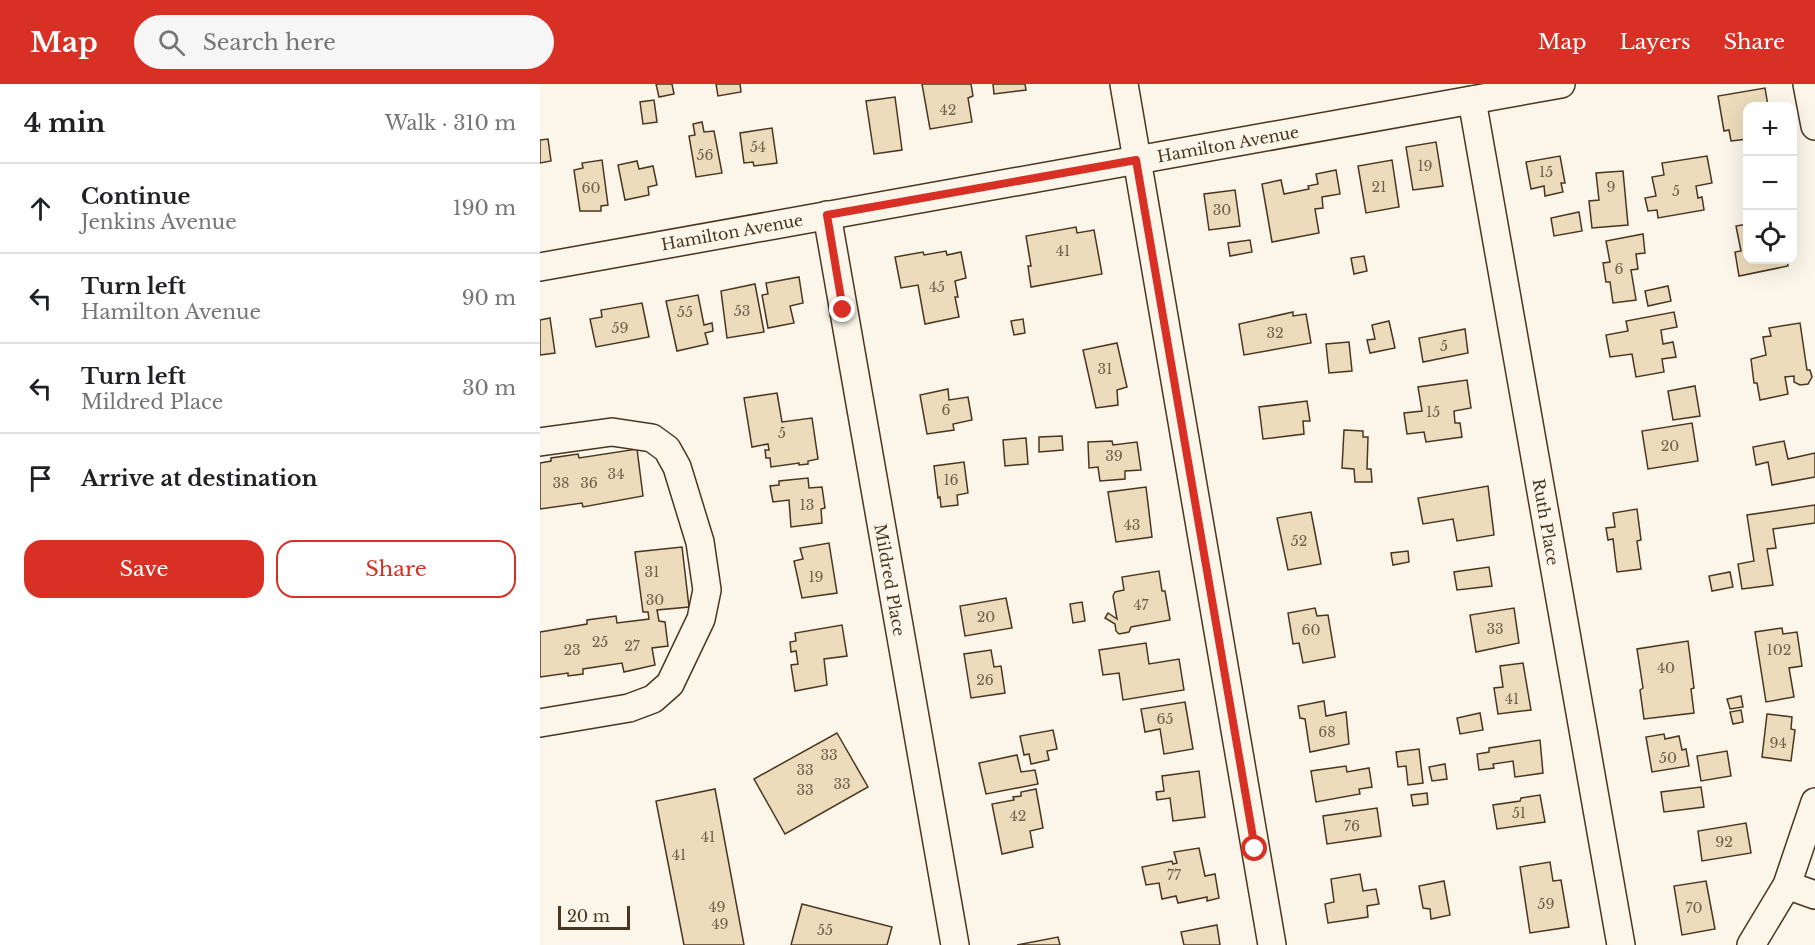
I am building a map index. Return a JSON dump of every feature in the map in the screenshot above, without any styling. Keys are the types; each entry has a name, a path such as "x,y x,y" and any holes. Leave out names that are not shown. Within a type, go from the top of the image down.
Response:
{"street":[{"path":"1124,84 1272,945"},
{"name":"Hamilton Avenue","path":"540,267 1561,84"},
{"path":"1807,84 1815,126"},
{"name":"Ruth Place","path":"1472,100 1621,945"},
{"name":"Mildred Place","path":"827,215 955,945"},
{"path":"540,442 612,432 652,438 667,449 677,468 699,542 707,590 701,619 670,684 653,699 630,708 540,723"},
{"path":"1751,945 1786,885 1815,802"},
{"path":"1786,885 1815,895"}],"building":[{"path":"656,84 672,84 674,94 659,97"},
{"path":"716,84 740,84 741,92 718,96"},
{"path":"922,84 971,84 973,96 968,98 972,122 930,129"},
{"path":"993,84 1025,84 1026,90 994,94"},
{"path":"1765,88 1767,102 1743,102 1743,140 1731,141 1729,130 1724,131 1718,96"},
{"path":"895,97 902,150 874,154 866,101"},
{"path":"654,100 657,122 643,124 640,102"},
{"path":"702,122 704,132 714,131 722,173 696,177 689,136 695,135 693,124"},
{"path":"772,128 777,163 754,166 753,162 744,163 740,133"},
{"path":"548,139 551,161 540,163 540,140"},
{"path":"1436,142 1443,186 1413,190 1406,147"},
{"path":"1560,156 1565,183 1561,183 1563,192 1545,196 1544,186 1531,189 1526,162"},
{"path":"1707,156 1712,183 1696,186 1698,198 1702,197 1704,210 1658,218 1657,210 1648,211 1645,198 1656,196 1652,177 1664,175 1662,163"},
{"path":"602,160 608,205 601,206 601,211 580,211 574,170 583,168 582,163"},
{"path":"1392,160 1399,207 1366,213 1358,166"},
{"path":"637,161 639,169 653,166 657,185 648,187 649,195 625,200 618,165"},
{"path":"1336,170 1340,194 1322,197 1323,208 1315,209 1319,233 1272,242 1262,184 1281,180 1284,194 1309,189 1308,186 1318,184 1316,174"},
{"path":"1623,171 1628,225 1592,228 1589,201 1599,200 1596,173"},
{"path":"1235,190 1240,226 1209,230 1204,194"},
{"path":"1579,212 1582,231 1554,236 1551,218"},
{"path":"1743,225 1743,264 1788,264 1788,266 1739,276 1735,252 1741,251 1736,226"},
{"path":"1076,227 1077,233 1094,230 1102,274 1031,287 1028,266 1031,266 1026,236"},
{"path":"1643,234 1645,253 1636,254 1638,269 1631,270 1636,300 1613,303 1610,282 1606,282 1603,263 1610,262 1606,241"},
{"path":"1250,240 1252,252 1230,256 1228,243"},
{"path":"946,251 947,255 961,252 966,278 955,281 959,317 925,324 918,285 901,288 895,257"},
{"path":"1364,256 1367,271 1354,274 1351,258"},
{"path":"799,277 803,303 790,306 794,323 768,328 762,295 768,294 766,283"},
{"path":"755,284 764,332 727,338 721,291"},
{"path":"1668,286 1671,301 1648,306 1645,291"},
{"path":"698,295 704,325 712,323 713,331 705,333 708,344 677,351 666,301"},
{"path":"642,303 649,337 596,347 590,319 602,317 601,310"},
{"path":"1293,312 1293,316 1306,314 1311,343 1244,355 1239,324"},
{"path":"1674,312 1677,327 1661,330 1663,344 1673,342 1676,357 1662,359 1664,372 1636,377 1632,354 1610,357 1606,335 1628,331 1626,321"},
{"path":"550,318 555,353 540,355 540,320"},
{"path":"1023,319 1025,333 1014,335 1011,321"},
{"path":"1389,321 1395,348 1370,353 1367,340 1375,339 1372,325"},
{"path":"1800,323 1807,370 1810,370 1812,377 1808,384 1800,385 1794,382 1794,376 1785,377 1788,394 1760,400 1757,383 1754,383 1751,359 1766,355 1763,337 1771,336 1769,328"},
{"path":"1465,329 1468,353 1423,362 1419,338"},
{"path":"1349,342 1352,371 1329,373 1326,344"},
{"path":"1117,343 1127,387 1117,390 1118,405 1096,408 1083,350"},
{"path":"1467,380 1471,408 1454,411 1455,423 1460,423 1462,437 1426,442 1424,432 1407,434 1404,413 1422,411 1418,387"},
{"path":"1695,386 1700,416 1673,420 1668,391"},
{"path":"948,389 949,400 968,397 972,420 953,424 954,430 927,434 920,395"},
{"path":"777,393 782,422 812,418 818,459 808,461 808,464 771,467 770,458 766,458 765,450 769,450 768,444 752,447 744,398"},
{"path":"1307,401 1310,421 1303,421 1304,434 1263,439 1259,407"},
{"path":"1692,423 1698,461 1648,469 1642,431"},
{"path":"1344,430 1363,431 1363,437 1368,437 1367,469 1371,469 1372,482 1355,482 1354,469 1342,468"},
{"path":"1062,436 1063,450 1039,452 1039,437"},
{"path":"1026,438 1028,464 1005,466 1003,440"},
{"path":"1112,441 1113,445 1137,442 1141,470 1125,471 1125,479 1100,481 1098,467 1089,468 1088,442"},
{"path":"1784,441 1788,459 1815,453 1815,477 1772,485 1768,462 1756,465 1753,447"},
{"path":"637,449 643,496 583,507 582,503 540,509 540,463 551,461 551,458 578,454 579,458"},
{"path":"964,462 968,493 957,495 958,505 941,507 934,466"},
{"path":"808,478 809,488 822,487 825,508 821,509 822,523 791,527 789,500 773,502 770,486 779,485 779,481"},
{"path":"1488,486 1494,535 1457,541 1453,519 1423,524 1418,498"},
{"path":"1146,487 1152,537 1116,542 1108,492"},
{"path":"1815,505 1815,523 1773,529 1776,548 1767,549 1773,585 1742,589 1738,564 1754,561 1747,515"},
{"path":"1637,509 1641,540 1637,541 1641,569 1617,572 1613,539 1608,540 1606,528 1615,527 1613,513"},
{"path":"1311,512 1321,564 1288,570 1277,518"},
{"path":"829,543 837,593 802,598 794,561 803,559 800,548"},
{"path":"682,547 689,607 657,610 659,621 665,622 668,646 652,648 655,665 624,672 622,663 583,669 583,674 568,676 568,673 540,677 540,632 587,624 587,620 616,616 617,623 649,619 648,612 643,612 635,552"},
{"path":"1408,551 1409,562 1393,565 1391,553"},
{"path":"1489,567 1492,586 1457,590 1454,572"},
{"path":"1159,571 1170,620 1131,627 1129,632 1119,634 1115,624 1105,618 1108,613 1117,619 1113,596 1115,592 1124,590 1122,577"},
{"path":"1730,572 1733,587 1712,591 1709,576"},
{"path":"1006,598 1012,628 965,636 960,606"},
{"path":"1082,602 1085,621 1073,623 1070,604"},
{"path":"1315,608 1317,616 1328,615 1335,657 1303,663 1299,643 1293,644 1288,613"},
{"path":"1514,608 1519,643 1476,652 1470,615"},
{"path":"842,625 847,656 824,659 827,685 795,691 791,665 798,664 796,651 791,652 790,642 796,641 795,633"},
{"path":"1782,628 1783,634 1797,632 1802,666 1789,668 1794,697 1766,702 1755,632"},
{"path":"1688,641 1694,688 1691,689 1694,713 1644,719 1640,690 1643,688 1637,649"},
{"path":"1146,643 1149,664 1179,659 1184,690 1123,700 1119,673 1103,675 1099,650"},
{"path":"991,650 994,667 1001,666 1005,693 971,698 964,654"},
{"path":"1523,663 1531,710 1498,714 1494,688 1503,687 1500,666"},
{"path":"1741,696 1743,707 1730,709 1727,699"},
{"path":"1324,701 1326,716 1346,712 1349,744 1310,752 1305,719 1300,718 1298,706"},
{"path":"1185,702 1193,749 1164,754 1160,729 1145,732 1141,709"},
{"path":"1741,710 1743,722 1733,724 1730,712"},
{"path":"1480,713 1483,730 1460,734 1457,718"},
{"path":"1767,714 1792,717 1791,729 1795,730 1791,761 1762,757"},
{"path":"1053,730 1057,749 1047,751 1049,760 1031,764 1029,754 1024,755 1020,736"},
{"path":"837,733 868,787 785,834 754,779"},
{"path":"1664,734 1665,739 1679,736 1682,750 1686,749 1689,766 1652,772 1646,737"},
{"path":"1540,740 1543,773 1515,777 1513,761 1493,764 1494,768 1479,770 1477,754 1489,752 1489,748"},
{"path":"1419,749 1423,783 1408,785 1406,766 1398,767 1396,752"},
{"path":"1727,751 1731,776 1701,781 1697,756"},
{"path":"1017,755 1021,772 1035,770 1038,784 986,794 979,763"},
{"path":"1445,764 1447,779 1432,781 1429,767"},
{"path":"1346,766 1347,772 1369,768 1372,787 1359,789 1360,794 1316,802 1311,771"},
{"path":"1199,771 1205,817 1173,821 1170,798 1157,800 1156,792 1164,791 1162,776"},
{"path":"1701,787 1704,807 1664,812 1661,792"},
{"path":"715,789 744,945 684,945 656,801"},
{"path":"1036,789 1043,828 1030,831 1033,847 1002,854 992,804 1014,800 1013,797 1021,796 1021,792"},
{"path":"1427,793 1428,804 1413,806 1411,795"},
{"path":"1540,795 1545,822 1497,829 1493,805"},
{"path":"1377,808 1381,836 1327,844 1323,816"},
{"path":"1746,823 1751,853 1702,861 1698,831"},
{"path":"1199,848 1205,876 1215,874 1219,898 1207,901 1207,897 1178,903 1176,896 1162,899 1159,883 1146,885 1142,867 1172,861 1173,864 1177,863 1174,852"},
{"path":"1550,862 1553,881 1561,880 1569,927 1530,933 1520,867"},
{"path":"1360,874 1363,891 1376,889 1379,904 1367,906 1368,917 1328,923 1325,904 1334,902 1331,879"},
{"path":"1444,881 1450,915 1431,919 1430,909 1423,908 1419,886"},
{"path":"1706,881 1715,929 1682,935 1674,886"},
{"path":"802,904 892,927 887,945 791,945"},
{"path":"1217,925 1220,945 1184,945 1181,932"},
{"path":"1058,937 1060,945 1017,945"}],"route":[{"path":"843,310 827,215 1136,160 1255,849"}]}
